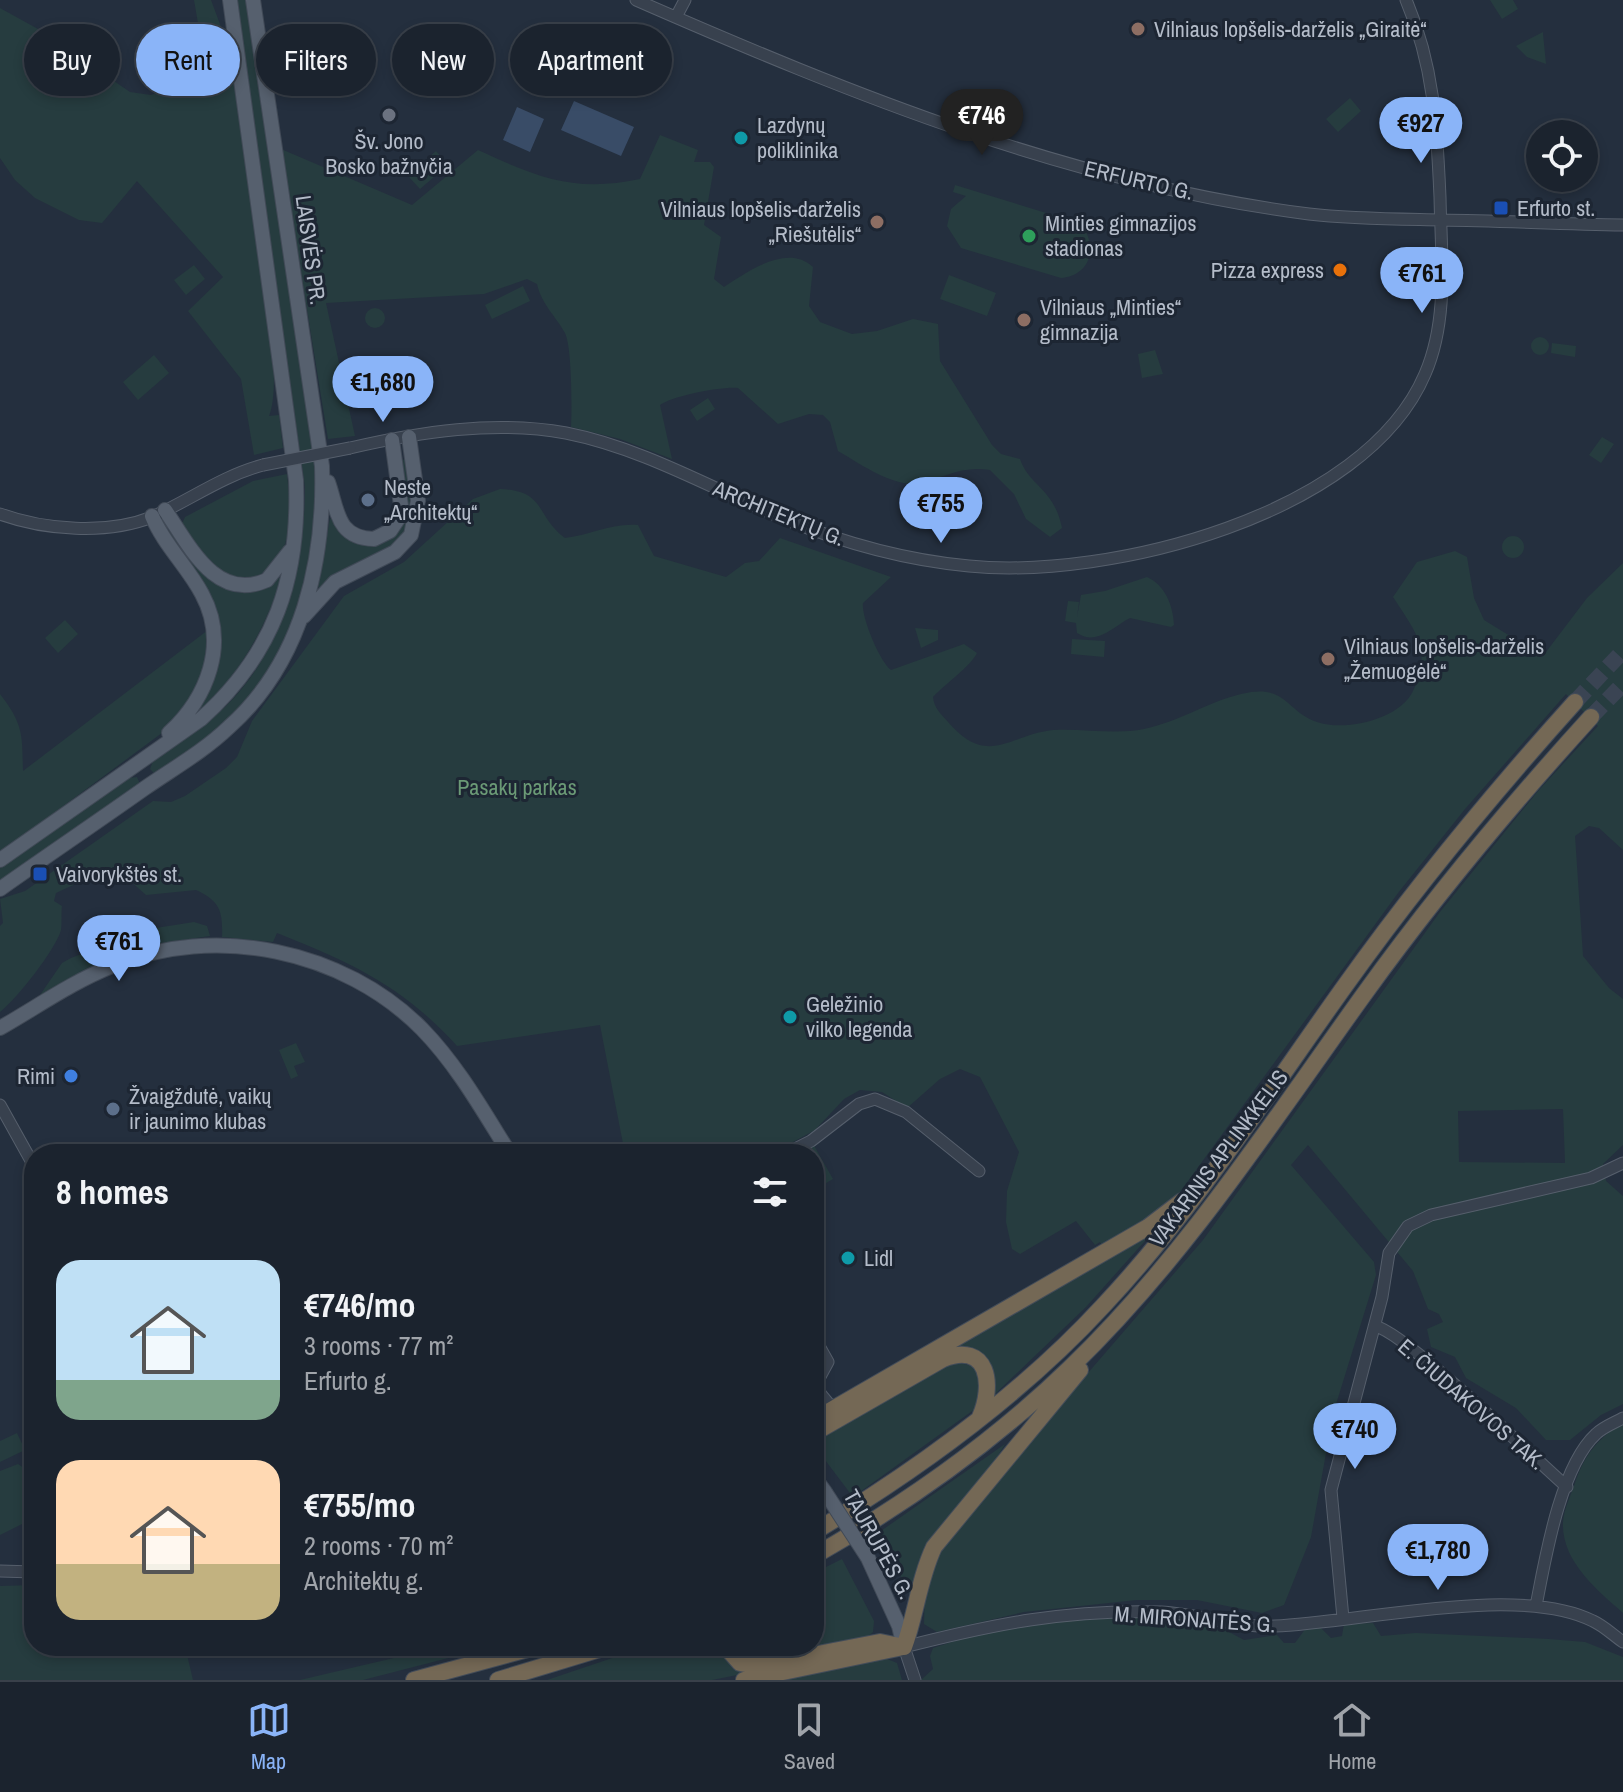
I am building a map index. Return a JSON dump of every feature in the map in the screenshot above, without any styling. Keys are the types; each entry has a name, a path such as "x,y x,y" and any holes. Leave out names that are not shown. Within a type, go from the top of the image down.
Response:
{"highway":[{"name":"VAKARINIS APLINKKELIS","path":"824,1526 909,1471 980,1418 1031,1376 1102,1307 1166,1234 1210,1176 1410,897 1481,808 1575,702"},
{"name":"VAKARINIS APLINKKELIS","path":"824,1550 922,1489 972,1453 1071,1368 1111,1326 1227,1187 1438,895 1591,717"},
{"path":"824,1414 1148,1227 1210,1176"},
{"path":"904,1647 914,1620 923,1573 934,1547 1085,1365 1111,1326"},
{"path":"824,1427 955,1355 974,1359 988,1375 990,1389 980,1418"},
{"path":"824,1653 880,1642 904,1647"},
{"path":"744,1680 904,1647"},
{"path":"414,1680 502,1656"},
{"path":"498,1680 577,1656"},
{"path":"734,1656 740,1663 756,1666 808,1656"}],"main road":[{"name":"LAISVĖS PR.","path":"0,860 201,719 250,664 279,607 297,536 296,480 230,0"},
{"name":"LAISVĖS PR.","path":"0,889 231,726 274,675 299,623 315,571 322,533 322,466 253,0"},
{"path":"299,623 335,582 395,552 411,535 418,501 409,437"},
{"path":"322,466 341,525 356,536 381,537 395,526 402,513 392,440"},
{"path":"158,513 213,575 236,586 267,580 288,556 297,536"},
{"path":"127,772 195,705 213,657 214,636 203,595 158,513"},
{"path":"0,1028 85,978 151,953 188,947 239,946 299,957 359,982 421,1028 459,1075 504,1144"},
{"name":"TAURUPĖS G.","path":"824,1491 868,1558 891,1605 904,1647"}],"street":[{"name":"ERFURTO G.","path":"636,0 925,119 1096,171 1308,214 1623,225"},
{"path":"676,17 685,0"},
{"name":"ARCHITEKTŲ G.","path":"0,514 27,522 76,527 158,513 215,482 263,465 409,437 494,429 561,432 622,448 831,536 924,560 1017,568 1122,559 1176,546 1261,515 1338,470 1385,434 1416,393 1435,344 1441,290 1434,87 1406,0"},
{"path":"805,1144 859,1104 875,1099 906,1112 979,1171"},
{"path":"0,1105 24,1148"},
{"path":"1343,1618 1331,1490 1375,1326 1389,1253 1408,1226 1431,1215 1591,1178 1623,1163"},
{"name":"E. ČIUDAKOVOS TAK.","path":"1375,1326 1386,1330 1421,1357 1567,1487"},
{"path":"824,1398 833,1409"},
{"path":"1536,1606 1553,1520 1567,1487 1589,1442 1600,1430 1623,1418"},
{"path":"0,1571 24,1572"},
{"name":"M. MIRONAITĖS G.","path":"904,1647 1044,1615 1174,1613 1238,1626 1265,1626 1453,1608 1536,1606 1594,1621 1623,1642"},
{"name":"TAURUPĖS G.","path":"904,1647 915,1680"}],"green space":[{"path":"194,0 211,0 220,24 198,24"},
{"path":"235,0 249,0 256,49 256,96 263,96 319,487 314,555 296,618 261,683 209,739 154,773 150,769 153,761 200,728 246,684 276,633 287,604 301,546 305,487"},
{"path":"1490,0 1513,0 1518,9 1502,19"},
{"path":"0,8 29,24 24,24 24,96 120,96 120,85 136,93 136,96 236,96 268,294 274,389 269,416 279,415 283,448 254,455 241,379 188,311 223,277 137,181 102,223 79,220 35,198 15,180 0,158"},
{"path":"1543,32 1546,64 1527,57 1516,46"},
{"path":"1350,98 1361,111 1338,132 1326,119"},
{"path":"660,135 698,150 694,162 710,162 714,167 704,225 721,237 714,279 724,287 767,262 791,258 803,260 813,267 809,306 820,322 852,334 877,331 913,319 938,324 940,361 992,445 1001,454 1020,459 1029,476 1048,496 1062,528 1050,537 1026,519 1014,494 990,470 962,471 918,483 898,482 838,451 830,422 823,415 809,414 778,424 738,388 698,392 660,405 672,459 620,439 571,427 571,378 565,333 542,298 537,284 527,279 484,294 326,303 355,436 328,439 281,149 412,205 478,150 556,180 595,184 640,179"},
{"path":"436,151 448,165 420,189 408,176"},
{"path":"955,185 1092,227 1091,232 1086,232 1090,248 1087,262 1077,273 1061,278 961,248 947,226 951,209 966,196 953,192"},
{"path":"194,265 205,279 186,295 174,280"},
{"path":"949,275 996,293 987,316 940,299"},
{"path":"523,286 530,301 492,319 485,305"},
{"path":"375,308 382,311 385,318 382,325 375,328 368,325 365,318 368,311"},
{"path":"1540,337 1549,346 1540,355 1531,346"},
{"path":"1552,343 1576,346 1575,357 1551,353"},
{"path":"1155,350 1163,374 1142,378 1138,354"},
{"path":"154,355 169,373 138,400 123,382"},
{"path":"708,398 715,409 697,421 690,410"},
{"path":"1602,437 1614,444 1601,463 1589,455"},
{"path":"407,459 413,516 399,542 318,588 330,518 347,539 367,544 408,507 402,460"},
{"path":"287,474 287,536 275,563 264,572 242,579 227,577 214,570 181,526 185,517 253,481"},
{"name":"Pasakų parkas","path":"500,489 526,494 565,538 638,525 654,556 726,577 745,563 759,561 780,538 891,577 863,603 863,610 877,649 891,670 964,644 977,653 933,697 938,711 962,736 987,746 1053,730 1144,729 1241,694 1256,692 1277,695 1317,722 1342,725 1371,721 1385,716 1406,701 1419,677 1419,641 1393,597 1417,562 1455,551 1467,557 1474,598 1484,620 1543,656 1587,598 1623,563 1623,850 1599,828 1589,826 1575,836 1583,956 1609,988 1623,999 1623,1145 1603,1164 1606,1181 1623,1196 1623,1404 1601,1415 1570,1440 1546,1440 1516,1408 1466,1378 1455,1357 1431,1347 1427,1329 1443,1322 1439,1314 1428,1309 1413,1271 1308,1145 1291,1165 1374,1262 1376,1275 1333,1414 1311,1537 1284,1605 1262,1613 1197,1600 1137,1600 1024,1612 937,1632 924,1624 925,1588 946,1537 1203,1240 1440,912 1538,791 1598,726 1566,694 1465,809 1398,893 1172,1203 1103,1247 1100,1242 1095,1245 1076,1221 1020,1254 1012,1249 1006,1222 1007,1191 1019,1152 980,1077 960,1069 940,1079 907,1108 882,1092 860,1090 844,1099 815,1130 789,1144 623,1144 600,1025 457,1046 437,1025 396,992 328,954 277,933 273,942 222,937 218,908 210,898 196,890 146,895 128,879 110,880 95,875 56,893 54,901 62,906 58,938 35,974 0,1012 0,926 3,923 0,899 25,891 153,801 171,802 185,796 226,768 237,757 252,721 344,596 404,562 473,499","holes":["1563,1109 1565,1163 1459,1162 1458,1111"]},
{"path":"170,530 205,573 230,591 262,588 282,576 267,616 248,652 224,686 194,717 217,667 219,639 167,532"},
{"path":"1513,536 1521,539 1524,547 1521,555 1513,558 1505,555 1502,547 1505,539"},
{"path":"1147,577 1159,585 1167,596 1174,625 1171,627 1130,618 1105,634 1092,637 1077,633 1076,623 1065,621 1068,601 1079,602 1077,617 1081,595 1105,591"},
{"path":"65,620 78,634 58,653 45,638"},
{"path":"915,628 938,630 938,640 921,648"},
{"path":"208,630 202,684 170,727 0,853 0,694 18,722 23,771"},
{"path":"1072,639 1105,641 1104,657 1071,654"},
{"path":"137,777 140,784 0,881 0,868 129,778"},
{"path":"194,922 207,926 210,936 149,945 121,953 40,995 62,963 71,958 143,930"},
{"path":"296,1043 305,1062 294,1066 298,1076 291,1079 279,1050"},
{"path":"824,1163 833,1179 824,1184"},
{"path":"1152,1233 1086,1307 995,1394 993,1375 949,1348"},
{"path":"954,1361 975,1367 984,1384 975,1409 853,1497 824,1459 824,1435"},
{"path":"1623,1424 1623,1613 1582,1574 1574,1562 1564,1536 1563,1522 1566,1506 1588,1454 1607,1434"},
{"path":"17,1433 24,1450 0,1462 0,1441"},
{"path":"1005,1444 990,1469 929,1542 912,1598 878,1533"},
{"path":"18,1464 24,1468 24,1523 0,1535 0,1471"},
{"path":"842,1559 874,1621 873,1632 864,1640 824,1647 824,1568"},
{"path":"24,1585 24,1656 187,1656 193,1680 0,1680 0,1586"},
{"path":"1108,1617 1179,1618 1229,1632 1244,1640 1277,1635 1284,1643 1295,1643 1306,1628 1320,1627 1331,1638 1342,1636 1344,1624 1373,1623 1381,1636 1416,1633 1585,1642 1623,1657 1623,1680 921,1680 933,1669 930,1656 933,1648 999,1627"},
{"path":"402,1656 456,1656 363,1680 300,1680"},
{"path":"618,1656 732,1656 752,1672 712,1680 547,1680"},
{"path":"747,1656 775,1656 753,1660"},
{"path":"887,1659 897,1663 902,1680 774,1680"}],"water":[{"path":"574,101 634,127 621,156 561,130"},
{"path":"517,107 544,119 530,152 503,140"}],"tunnel":[{"path":"1575,702 1623,651"},
{"path":"1591,717 1623,684"}],"place":[{"name":"Vilniaus lopšelis-darželis „Giraitė“","path":"1138,29"},
{"name":"Šv. Jono Bosko bažnyčia","path":"389,115"},
{"name":"Lazdynų poliklinika","path":"741,138"},
{"name":"Erfurto st.","path":"1501,208"},
{"name":"Vilniaus lopšelis-darželis „Riešutėlis“","path":"877,222"},
{"name":"Minties gimnazijos stadionas","path":"1029,236"},
{"name":"Pizza express","path":"1340,270"},
{"name":"Vilniaus „Minties“ gimnazija","path":"1024,320"},
{"name":"Neste „Architektų“","path":"368,500"},
{"name":"Vilniaus lopšelis-darželis „Žemuogėlė“","path":"1328,659"},
{"name":"Vaivorykštės st.","path":"40,874"},
{"name":"Geležinio vilko legenda","path":"790,1017"},
{"name":"Rimi","path":"71,1076"},
{"name":"Žvaigždutė, vaikų ir jaunimo klubas","path":"113,1109"},
{"name":"Lidl","path":"848,1258"}]}
